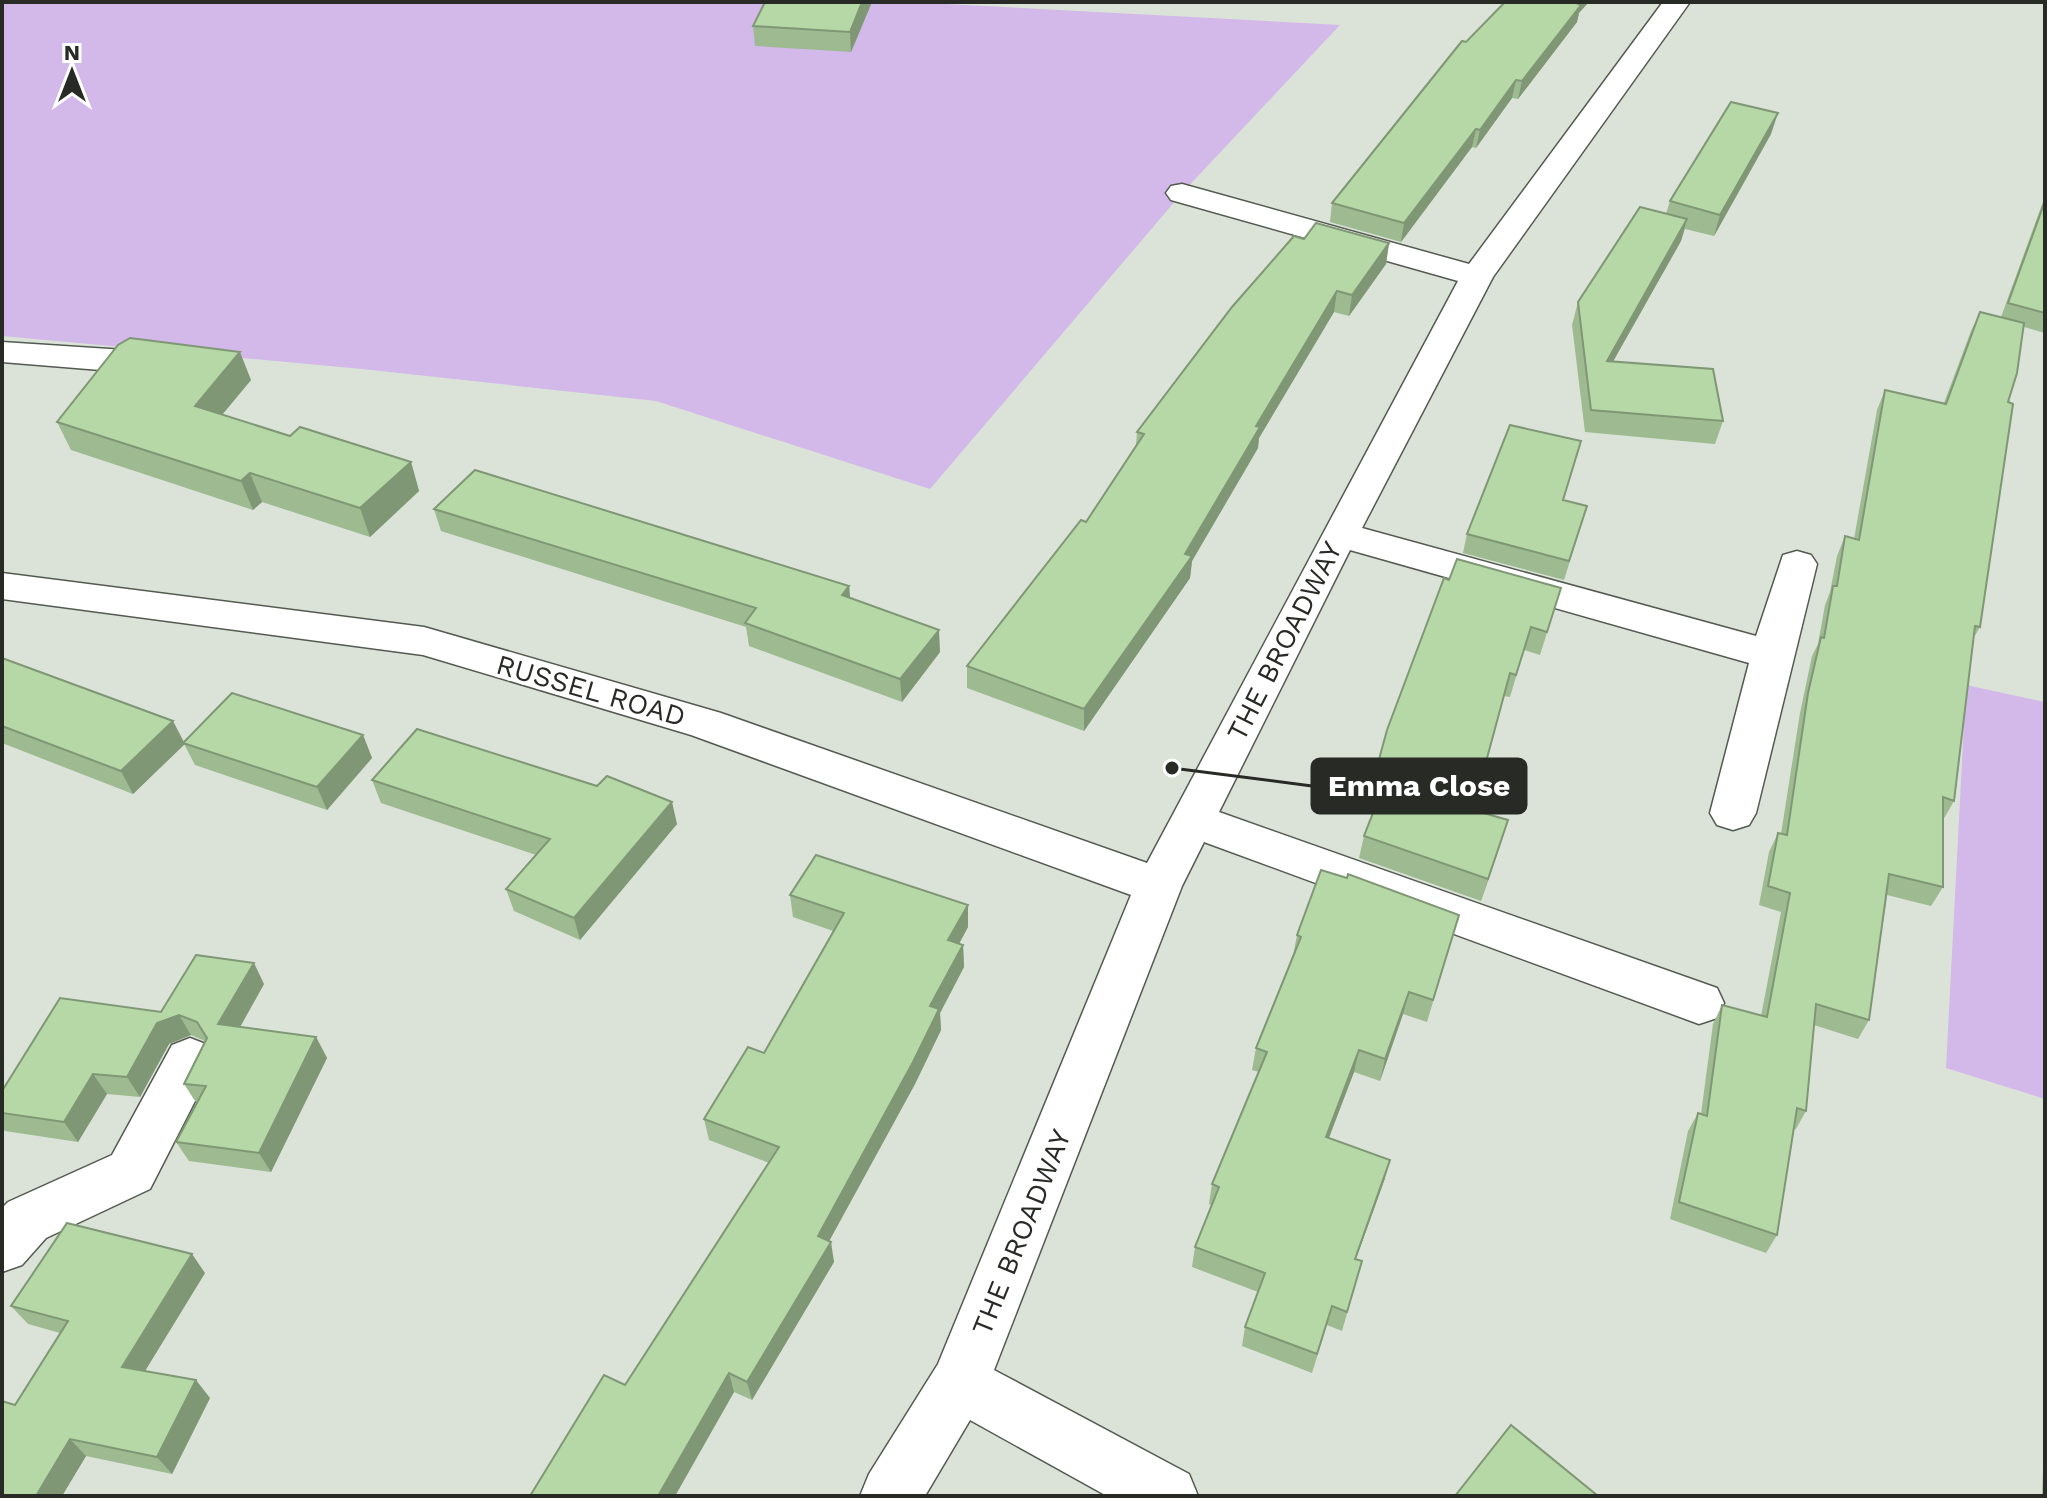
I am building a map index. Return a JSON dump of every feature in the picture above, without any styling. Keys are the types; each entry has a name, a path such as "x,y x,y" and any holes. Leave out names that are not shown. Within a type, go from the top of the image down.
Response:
{"street":[{"name":"THE BROADWAY","path":"891,1496 960,1383 1158,886 1339,534 1477,276 1677,2"},
{"path":"1182,193 1477,276"},
{"path":"2,352 125,361"},
{"path":"1339,534 1772,655"},
{"path":"1733,813 1797,564"},
{"name":"RUSSEL ROAD","path":"2,586 424,641 706,724 1158,886"},
{"path":"1192,820 1699,1003"},
{"path":"2,1247 27,1220 131,1172 190,1060"},
{"path":"960,1383 1167,1496"}],"shaded area":[{"path":"2,2 909,2 1340,25 1182,193 930,489 656,401 362,369 2,336"},
{"path":"1966,685 2045,702 2045,1099 1946,1068"}],"building":[{"path":"765,2 862,2 850,32 753,26"},
{"path":"1505,2 1578,2 1581,5 1522,81 1516,80 1480,130 1476,129 1404,223 1332,203 1462,41 1466,42"},
{"path":"1731,102 1778,113 1720,215 1670,201"},
{"path":"2045,201 2045,313 2008,303"},
{"path":"1640,207 1687,219 1607,361 1713,369 1723,421 1591,410 1578,302"},
{"path":"1316,223 1389,243 1352,295 1337,291 1256,426 1260,427 1185,554 1192,556 1084,709 967,666 1081,520 1086,522 1144,434 1137,432 1232,307 1294,236 1304,239"},
{"path":"1980,312 2024,323 2017,373 2008,402 2013,404 1980,627 1975,626 1954,801 1943,797 1943,887 1889,874 1869,1020 1816,1004 1806,1111 1797,1108 1777,1235 1679,1202 1698,1113 1707,1116 1722,1005 1767,1017 1790,893 1768,886 1778,833 1787,835 1808,693 1821,637 1824,638 1833,586 1837,586 1845,536 1859,540 1885,390 1946,404"},
{"path":"130,338 240,352 195,406 290,436 300,427 411,462 360,508 250,473 241,481 57,422 118,345"},
{"path":"1510,425 1581,441 1563,500 1587,506 1569,561 1467,534"},
{"path":"475,470 849,586 842,595 939,630 900,679 745,623 756,608 434,509"},
{"path":"1457,559 1561,588 1547,632 1531,627 1516,675 1510,673 1473,810 1508,820 1488,879 1364,836 1391,767 1378,763 1387,730 1444,578 1449,580"},
{"path":"2,658 173,721 121,771 2,726"},
{"path":"232,693 363,735 317,787 183,743"},
{"path":"417,729 597,786 607,776 672,802 574,918 506,889 550,839 372,780"},
{"path":"816,855 968,905 948,940 963,945 930,1006 939,1009 818,1236 831,1242 747,1382 729,1373 658,1496 530,1496 604,1375 625,1385 779,1147 704,1119 748,1047 764,1053 844,913 790,895"},
{"path":"1321,870 1347,878 1348,874 1459,915 1433,1000 1409,992 1385,1059 1359,1050 1326,1137 1390,1160 1355,1259 1362,1261 1347,1312 1332,1306 1317,1354 1245,1327 1265,1273 1195,1247 1219,1187 1212,1184 1267,1052 1256,1048 1301,937 1297,935"},
{"path":"196,955 254,963 218,1024 316,1037 259,1153 176,1142 206,1086 184,1084 207,1038 197,1022 179,1015 157,1023 127,1077 93,1074 64,1122 2,1113 2,1091 60,998 161,1012"},
{"path":"67,1223 192,1254 122,1367 196,1380 157,1457 70,1439 36,1496 2,1496 2,1401 15,1405 68,1321 11,1306"},
{"path":"1511,1425 1598,1496 1455,1496"}],"place":[{"name":"Emma Close","path":"1172,768"}]}
